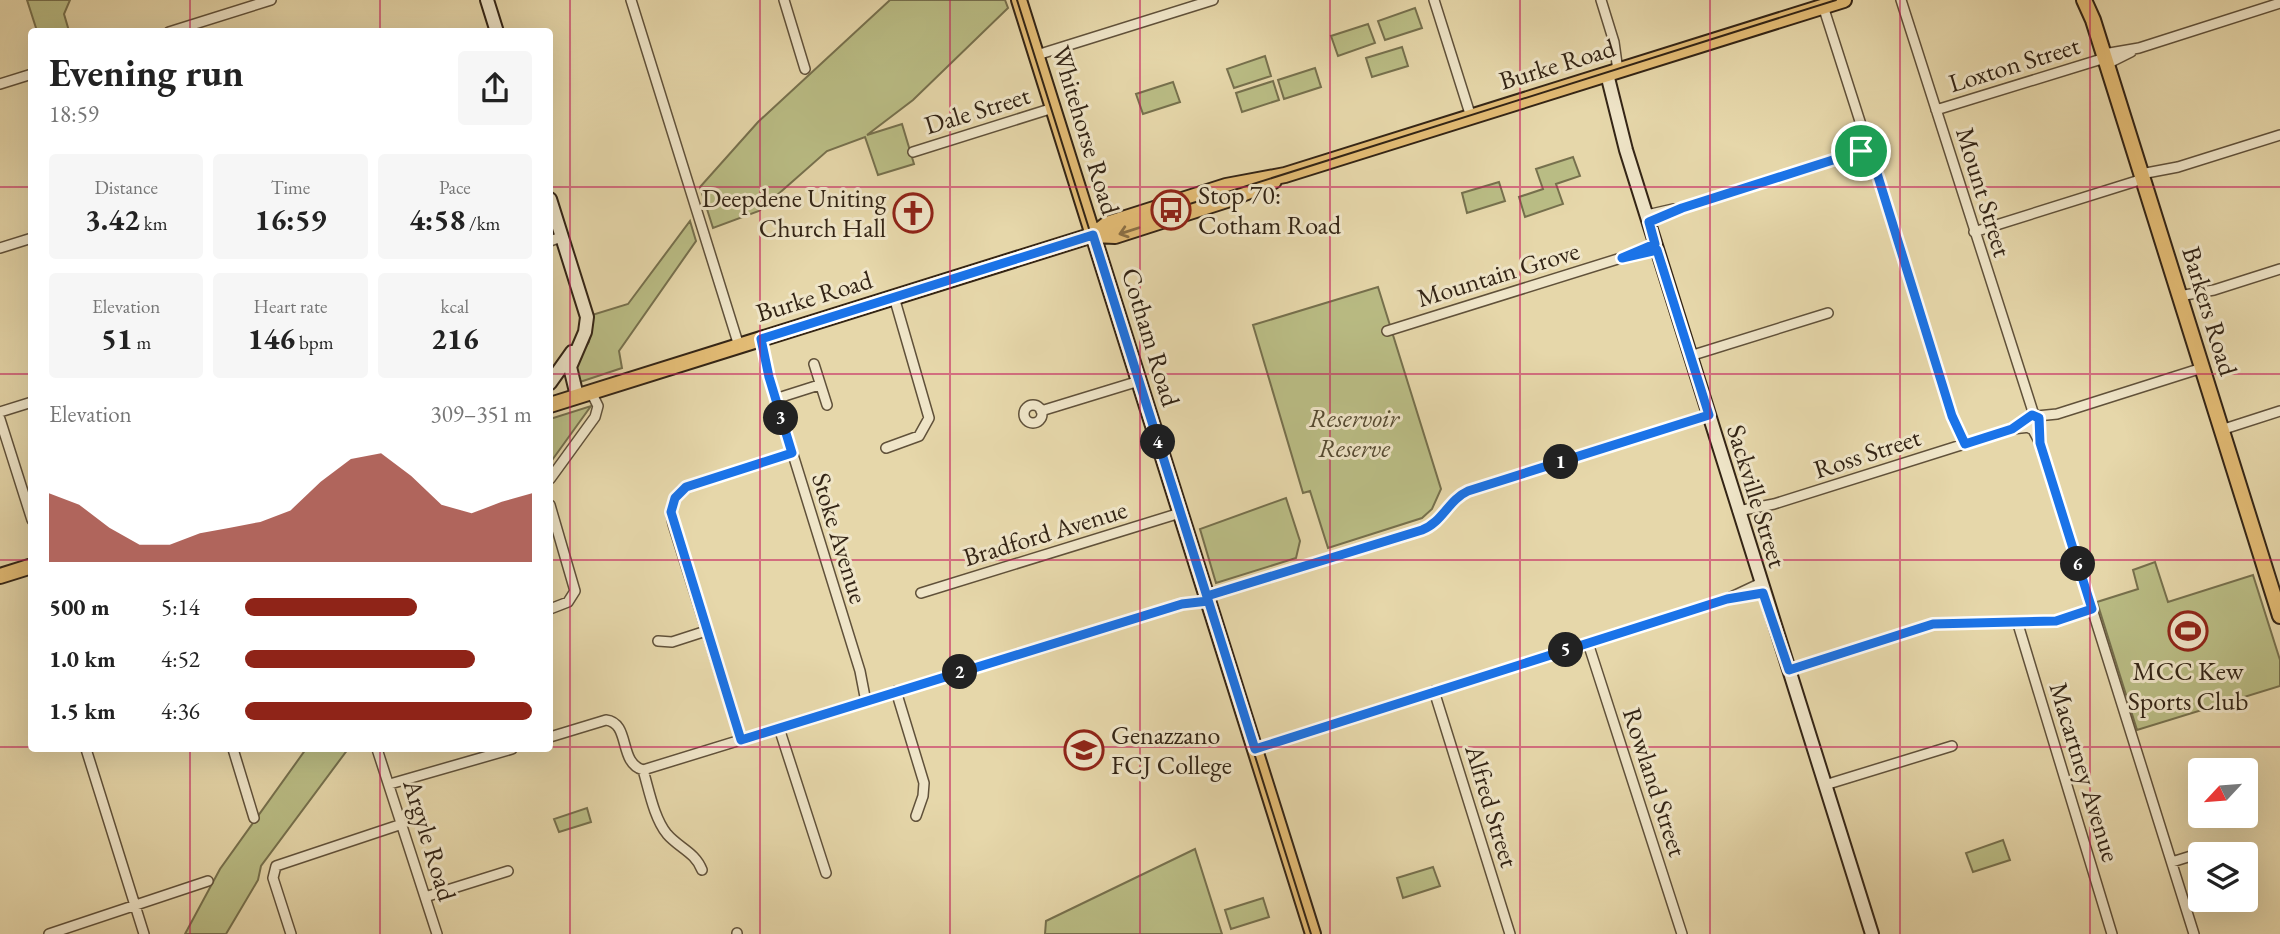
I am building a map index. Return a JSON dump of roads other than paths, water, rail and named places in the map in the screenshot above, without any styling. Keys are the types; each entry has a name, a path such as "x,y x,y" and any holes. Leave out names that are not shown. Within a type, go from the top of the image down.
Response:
{"main road":[{"name":"Whitehorse Road","path":"1019,0 1093,235"},
{"name":"Burke Road","path":"553,404 1093,235 1107,224 1226,186 1285,175 1843,0"},
{"name":"Barkers Road","path":"2084,0 2093,20 2280,616"},
{"name":"Barkers Road","path":"2091,0 2093,20"},
{"name":"Cotham Road","path":"1093,235 1314,934"},
{"path":"0,576 28,570"}],"street":[{"path":"182,28 271,0"},
{"path":"487,0 496,28"},
{"name":"Stoke Avenue","path":"631,0 751,342 769,377 870,701"},
{"path":"783,0 805,69"},
{"path":"1037,55 1213,0"},
{"path":"1434,0 1471,117"},
{"path":"1601,0 1614,42 1613,72"},
{"name":"Mount Street","path":"1901,0 2194,934"},
{"name":"Loxton Street","path":"1936,110 2280,4"},
{"path":"1823,6 1865,137 1861,151"},
{"path":"208,20 210,28"},
{"name":"Sackville Street","path":"1613,72 1615,111 1872,934"},
{"path":"0,84 28,75"},
{"name":"Dale Street","path":"913,152 1053,108"},
{"path":"1974,232 2280,135"},
{"path":"1648,219 1861,151"},
{"path":"1861,151 1876,170 1952,416 1965,444"},
{"path":"0,248 28,239"},
{"path":"553,476 595,417 597,406 584,394 570,368 585,332 587,317 555,239"},
{"name":"Mountain Grove","path":"1387,331 1656,247"},
{"path":"2181,300 2280,269"},
{"path":"886,448 919,436 929,418 894,297"},
{"path":"1690,356 1828,313"},
{"path":"553,379 577,349"},
{"path":"814,364 827,405"},
{"name":"Ross Street","path":"1740,516 2202,368"},
{"path":"1041,411 1139,380"},
{"path":"775,399 819,385"},
{"path":"0,412 28,403"},
{"path":"2221,430 2280,411"},
{"path":"643,770 1422,530 1438,522 1455,498 1468,491 1709,415"},
{"path":"0,419 28,507"},
{"path":"741,740 671,518 675,498 691,485 792,453"},
{"name":"Bradford Avenue","path":"921,593 1181,513"},
{"path":"553,515 575,591 568,602 553,608"},
{"path":"1255,749 1762,588"},
{"path":"1789,670 1933,624 2057,621 2092,609"},
{"name":"Macartney Avenue","path":"2017,621 2112,934"},
{"path":"657,641 672,642 706,631"},
{"name":"Rowland Street","path":"1588,643 1682,934"},
{"path":"896,691 924,783 916,816"},
{"name":"Alfred Street","path":"1434,691 1510,934"},
{"path":"553,736 606,720 613,721 618,726 629,761 643,770 662,827 674,841 694,855 702,870"},
{"path":"779,728 827,873"},
{"path":"1825,785 1952,746"},
{"path":"87,752 144,934"},
{"path":"234,752 254,818"},
{"name":"Argyle Road","path":"380,752 437,934"},
{"path":"391,787 502,752"},
{"path":"291,934 274,878 275,868 284,861 402,824"},
{"path":"2172,862 2188,857"},
{"path":"425,897 508,871"},
{"path":"49,934 208,881"}],"tram line":[{"path":"1017,0 1311,934"},
{"path":"1161,213 1836,0"}],"place":[{"name":"Stop 70: Cotham Road","path":"1171,210"},
{"name":"Deepdene Uniting Church Hall","path":"913,213"},
{"name":"MCC Kew Sports Club","path":"2188,631"},
{"name":"Genazzano FCJ College","path":"1084,750"}],"park label":[{"name":"Reservoir Reserve","path":"1354,433"}]}
